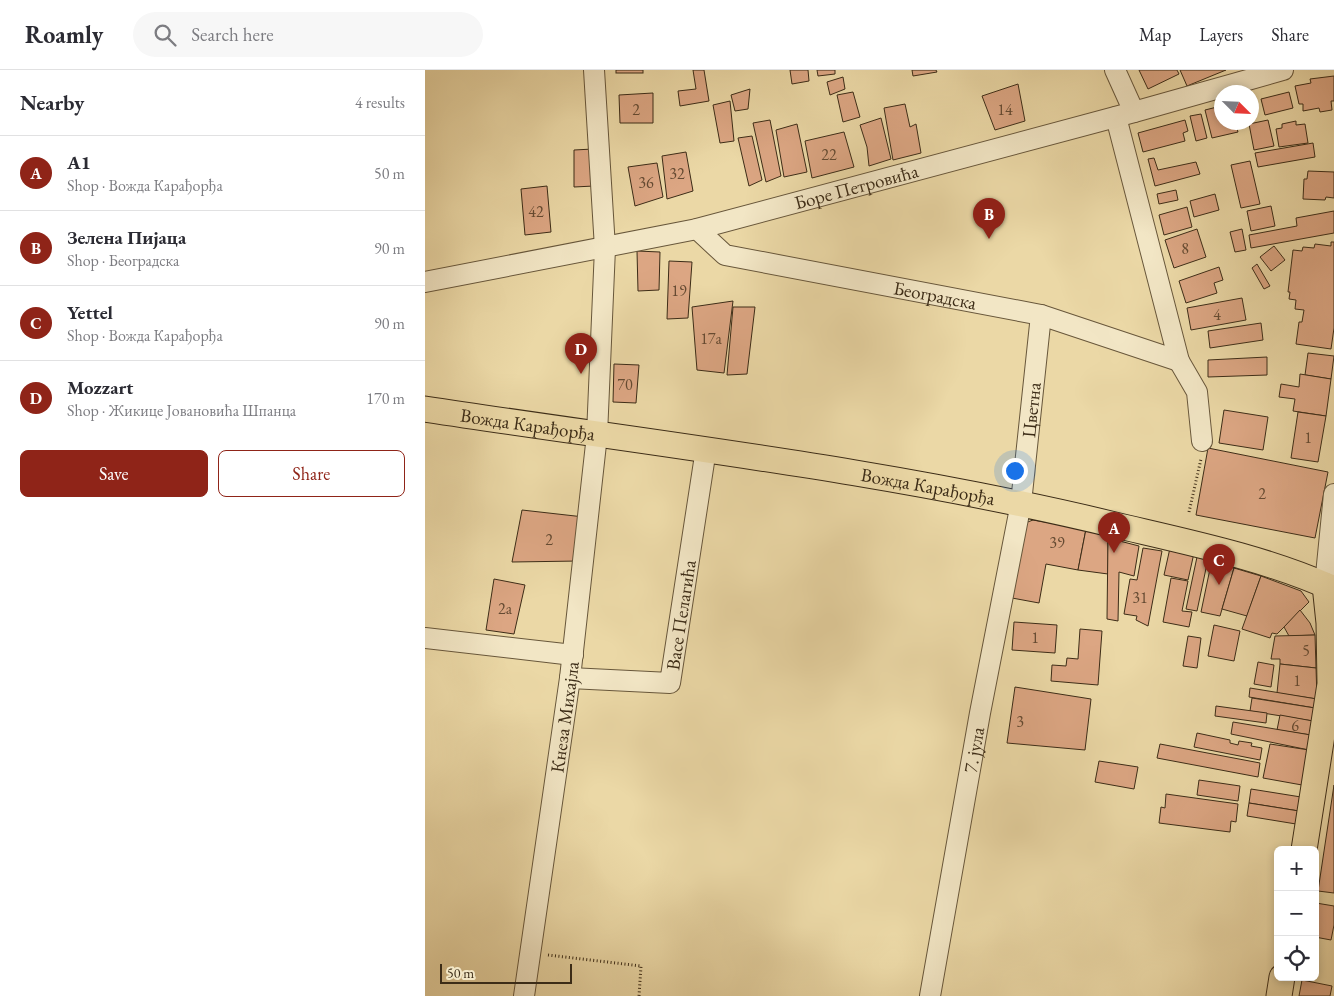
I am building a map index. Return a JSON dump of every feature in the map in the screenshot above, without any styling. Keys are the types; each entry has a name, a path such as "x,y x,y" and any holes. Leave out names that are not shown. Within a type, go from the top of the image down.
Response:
{"main road":[{"name":"Вожда Карађорђа","path":"425,409 597,435 706,449 1021,504 1128,528 1272,566 1329,587"},
{"path":"1305,846 1332,684 1329,587"},
{"path":"1279,996 1281,981"}],"street":[{"name":"Кнеза Михајла","path":"524,996 573,655 597,435 605,248 594,70"},
{"path":"1115,70 1179,361 1197,392 1202,441"},
{"name":"Боре Петровића","path":"425,282 697,229 1283,70"},
{"name":"Београдска","path":"697,229 725,255 1041,316 1179,361"},
{"name":"Цветна","path":"1021,504 1041,316"},
{"name":"Васе Пелагића","path":"570,678 670,683 706,449"},
{"path":"1329,587 1334,494"},
{"name":"7. јула","path":"930,996 1021,504"},
{"path":"425,638 573,655"}],"path":[{"path":"1189,512 1201,460 1202,441"},
{"path":"530,953 641,966 639,996"}],"building":[{"path":"616,70 643,70 643,73 616,73"},
{"path":"693,70 704,70 709,101 680,106 678,91 696,89"},
{"path":"790,70 808,70 809,81 792,84"},
{"path":"817,70 835,70 835,74 818,76"},
{"path":"912,70 936,70 937,72 913,76"},
{"path":"1139,70 1177,70 1179,74 1148,89"},
{"path":"1180,70 1226,70 1187,86"},
{"path":"1334,76 1334,101 1331,101 1332,110 1320,112 1319,108 1303,111 1303,104 1299,104 1295,86 1311,83 1310,79"},
{"path":"843,77 845,89 830,95 827,82"},
{"path":"1018,84 1025,121 995,130 982,96"},
{"path":"750,89 748,109 735,111 731,95"},
{"path":"853,92 860,117 843,122 837,95"},
{"path":"1289,92 1293,108 1265,115 1261,99"},
{"path":"653,93 653,123 620,123 619,95"},
{"path":"730,101 734,141 720,143 713,105"},
{"path":"905,104 910,127 916,124 921,153 893,160 884,108"},
{"path":"1214,108 1214,130 1237,130 1238,132 1212,138 1205,110"},
{"path":"1201,114 1207,138 1196,141 1190,116"},
{"path":"881,118 891,159 869,166 867,147 860,125"},
{"path":"770,120 781,176 766,182 753,123"},
{"path":"1185,120 1188,131 1183,133 1185,141 1143,152 1138,133"},
{"path":"1268,120 1274,146 1254,150 1250,130 1259,130 1259,122"},
{"path":"1296,121 1296,125 1305,124 1308,143 1279,147 1276,129 1282,128 1282,124"},
{"path":"797,124 807,172 784,177 776,130"},
{"path":"844,132 854,167 812,178 805,141"},
{"path":"752,136 762,180 749,186 738,138"},
{"path":"1313,143 1315,157 1258,167 1255,153"},
{"path":"593,149 594,186 574,187 574,150"},
{"path":"686,152 693,191 667,199 662,156"},
{"path":"1154,158 1158,170 1196,162 1200,174 1155,186 1148,159"},
{"path":"1250,161 1260,204 1241,208 1231,165"},
{"path":"657,163 663,197 635,206 628,167"},
{"path":"1308,171 1334,172 1334,198 1326,197 1325,200 1303,199 1304,179 1307,179"},
{"path":"547,186 551,232 525,235 521,189"},
{"path":"1176,190 1178,200 1159,204 1157,194"},
{"path":"1215,194 1219,210 1194,217 1190,201"},
{"path":"1271,206 1275,226 1251,231 1247,211"},
{"path":"1187,207 1192,227 1164,235 1159,215"},
{"path":"1334,211 1334,233 1251,248 1249,235 1297,226 1296,218"},
{"path":"1197,229 1206,257 1174,268 1165,240"},
{"path":"1242,229 1246,250 1235,252 1230,232"},
{"path":"1331,242 1334,242 1334,328 1331,349 1296,344 1299,322 1302,322 1304,310 1295,309 1296,300 1289,299 1290,292 1288,292 1293,250 1302,251 1303,247 1314,248 1315,244 1331,246"},
{"path":"1274,246 1285,260 1271,271 1260,257"},
{"path":"637,251 660,252 659,290 638,291"},
{"path":"669,261 692,262 688,318 667,319"},
{"path":"1257,264 1270,286 1264,289 1252,268"},
{"path":"1219,267 1223,280 1214,283 1217,293 1186,303 1179,281"},
{"path":"1242,298 1246,320 1191,330 1187,308"},
{"path":"733,301 724,373 697,370 692,307"},
{"path":"733,307 755,307 747,374 727,375"},
{"path":"1261,323 1263,340 1210,348 1208,331"},
{"path":"1308,353 1334,356 1331,379 1305,375"},
{"path":"1267,357 1267,375 1208,377 1208,360"},
{"path":"614,364 639,365 636,403 613,402"},
{"path":"1300,374 1331,379 1326,416 1293,411 1295,399 1279,397 1281,384 1299,387"},
{"path":"1224,410 1268,417 1263,450 1219,443"},
{"path":"1298,412 1326,416 1318,462 1291,458"},
{"path":"1208,448 1328,472 1315,538 1196,515"},
{"path":"522,510 584,517 579,561 512,562"},
{"path":"1033,520 1086,529 1078,570 1046,564 1039,603 1012,598 1025,523"},
{"path":"1086,529 1108,538 1108,574 1078,570"},
{"path":"1108,538 1139,546 1134,576 1119,572 1118,621 1107,619"},
{"path":"1143,548 1162,551 1148,626 1136,620 1137,616 1124,614 1130,579 1137,580"},
{"path":"1170,548 1194,553 1188,580 1164,575"},
{"path":"1197,557 1208,559 1197,611 1186,609"},
{"path":"1211,564 1234,568 1220,616 1201,612"},
{"path":"1234,568 1261,576 1247,616 1222,609"},
{"path":"1261,576 1301,591 1309,602 1277,634 1272,633 1270,638 1242,629"},
{"path":"1171,578 1188,581 1182,611 1192,612 1189,627 1163,622"},
{"path":"494,579 525,585 514,634 486,630"},
{"path":"1300,610 1310,623 1315,635 1289,636 1284,627"},
{"path":"1014,622 1057,625 1055,653 1012,650"},
{"path":"1214,625 1240,631 1234,661 1208,656"},
{"path":"1080,629 1102,631 1098,685 1051,681 1052,665 1066,666 1067,658 1078,659"},
{"path":"1315,635 1316,668 1280,664 1280,659 1271,659 1275,636"},
{"path":"1188,636 1201,638 1197,668 1183,666"},
{"path":"1258,662 1274,665 1271,687 1254,684"},
{"path":"1280,664 1316,668 1317,699 1277,693"},
{"path":"1015,687 1091,699 1085,750 1007,743"},
{"path":"1250,688 1317,699 1315,708 1249,697"},
{"path":"1252,698 1315,708 1313,721 1250,711"},
{"path":"1216,706 1267,713 1266,723 1215,716"},
{"path":"1280,715 1313,721 1311,735 1277,730"},
{"path":"1233,722 1311,735 1309,750 1231,734"},
{"path":"1197,733 1230,740 1230,743 1238,745 1239,741 1252,743 1251,746 1262,748 1260,760 1194,747"},
{"path":"1160,744 1260,763 1258,777 1157,758"},
{"path":"1270,744 1309,750 1302,785 1263,778"},
{"path":"1099,761 1138,767 1134,789 1095,782"},
{"path":"1199,780 1240,786 1238,801 1197,795"},
{"path":"1334,785 1334,893 1319,891"},
{"path":"1251,789 1301,797 1299,811 1249,803"},
{"path":"1166,794 1238,804 1236,822 1231,821 1230,832 1159,823 1161,807 1165,808"},
{"path":"1249,803 1299,811 1296,824 1247,816"},
{"path":"1319,904 1334,906 1334,925 1331,940 1319,938"},
{"path":"1302,981 1332,986 1330,996 1299,996"}],"place":[{"name":"Зелена Пијаца","path":"989,239"},
{"name":"Mozzart","path":"581,374"},
{"name":"A1","path":"1114,553"},
{"name":"Yettel","path":"1219,585"}]}
